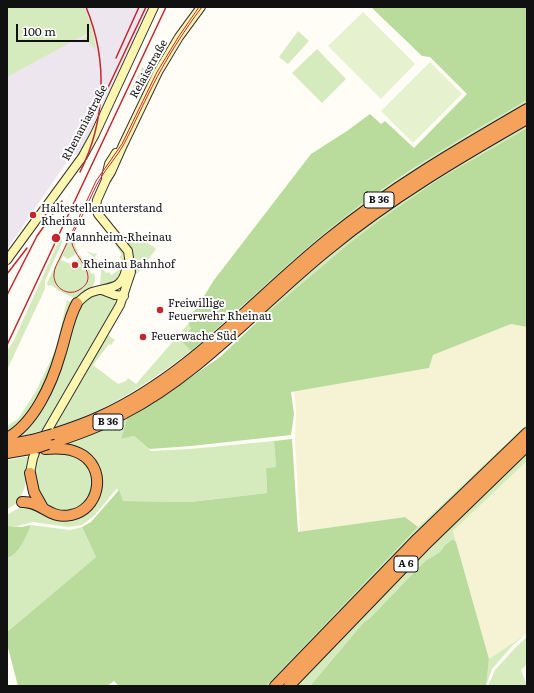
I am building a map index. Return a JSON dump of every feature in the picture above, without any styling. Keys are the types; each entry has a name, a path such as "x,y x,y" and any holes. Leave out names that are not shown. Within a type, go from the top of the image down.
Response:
{"highway":[{"name":"B 36","path":"7,453 38,446 92,429 124,414 152,398 195,367 309,255 375,203 434,164 527,109"},
{"name":"B 36","path":"7,445 38,446 53,434 102,416 139,395 190,360 374,214 434,174 527,119"},
{"path":"7,438 15,433 24,424 45,393 58,361 70,316 77,303"},
{"name":"A 6","path":"276,686 417,539 527,433"},
{"path":"22,502 32,502 44,510 56,515 66,516 82,511 94,498 98,481 94,468 83,456 67,449 38,446"},
{"name":"A 6","path":"289,686 424,546 527,446"},
{"path":"30,473 34,492 44,510"}],"main road":[{"name":"Rhenaniastraße","path":"7,260 83,156 95,134 154,7"},
{"name":"Relaisstraße","path":"30,473 36,450 120,305 131,272 130,259 126,247 100,217 96,209 97,200 106,180 108,164 123,145 158,72 201,7"},
{"name":"Relaisstraße","path":"121,242 125,254 126,268 129,278"},
{"path":"77,303 89,293 106,289 121,282 124,278 126,268"},
{"path":"106,289 117,290 124,296"}],"shaded area":[{"path":"7,7 150,7 80,154 71,156 7,249"},
{"path":"511,324 527,327 527,424 418,527 405,517 300,532 294,391 429,368 433,355"},
{"path":"527,461 527,633 489,659 453,531"}],"green space":[{"path":"7,7 84,7 91,23 96,50 87,41 81,40 89,35 88,33 7,77"},
{"path":"371,7 527,7 527,100 415,167 351,212 330,228 191,351 181,341 191,328 188,324 192,319 189,316 196,309 214,280 311,154 370,114 381,124 385,121 414,148 467,94 430,57 422,56"},
{"path":"363,12 415,64 381,99 328,46"},
{"path":"298,31 309,41 288,64 279,57"},
{"path":"317,49 346,79 322,103 292,73"},
{"path":"430,62 462,94 413,143 381,111"},
{"path":"142,67 149,71 139,92 132,88"},
{"path":"527,100 527,103 438,155 394,183 352,213 298,257 246,304 245,303 297,256 351,212 393,182 437,154"},
{"path":"527,125 527,128 439,179 388,214 270,311 260,319 259,318 324,260 374,220 441,176"},
{"path":"527,128 527,327 511,324 433,355 429,368 291,392 294,414 291,435 150,449 134,436 121,439 127,418 160,399 220,357 260,319 351,242 388,214 439,179"},
{"path":"69,233 75,236 75,245 78,253 68,259 63,256 61,260 71,264 74,270 81,266 77,260 77,257 80,255 92,274 94,273 95,278 95,282 91,289 76,299 61,292 51,285 48,286 47,283"},
{"path":"129,235 140,237 156,249 137,274 134,272 129,249 123,238"},
{"path":"60,238 62,241 61,245 45,281 45,289 7,370 7,351 14,340"},
{"path":"112,239 114,239 117,245 119,244 124,255 122,273 116,283 100,286 100,266 94,257 86,251 97,254 95,257 100,264 104,264 101,266 106,273 109,272 111,275 122,268 120,265 122,260 119,257 122,255"},
{"path":"103,293 119,299 43,430 33,434 17,437 29,424 77,305 91,295"},
{"path":"67,300 73,303 61,345 40,397 27,417 7,435 7,426 18,419 36,391 54,353"},
{"path":"188,324 191,327 181,341 191,351 142,386 107,406 89,415 51,428 106,335 115,340 111,345 109,344 93,365 118,384 126,381 128,378 136,384"},
{"path":"127,418 121,439 134,436 151,451 274,441 276,467 266,468 267,493 190,502 123,501 117,488 95,515 82,525 68,527 33,522 17,526 7,526 7,515 24,505 41,511 84,514 100,475 66,444 96,433"},
{"path":"527,424 527,426 432,517 268,686 266,686 418,527"},
{"path":"292,439 298,532 405,517 418,527 266,686 119,686 114,681 107,686 18,686 7,644 7,632 96,557 82,527 91,522 119,490 123,501 190,502 267,493 266,468 276,467 274,441"},
{"path":"46,452 65,452 82,459 92,470 94,486 87,502 76,510 61,512 43,504 33,474 37,454"},
{"path":"527,453 527,461 453,531 456,542 453,539 445,545 440,552 425,561 370,618 364,622 310,686 297,686 439,538"},
{"path":"30,456 27,479 19,500 7,509 7,460"},
{"path":"31,525 70,530 82,527 96,557 7,632 7,558 18,549"},
{"path":"31,525 19,549 7,558 7,526 22,527"},
{"path":"453,539 456,542 489,659 486,686 310,686 364,622 370,618 425,561 440,552 445,545"},
{"path":"526,634 513,645 492,669 486,686 489,659"},
{"path":"527,637 527,664 521,670 527,686 488,686 495,670"}],"tram line":[{"path":"199,7 157,72 122,144 96,181 54,272 54,279 58,287 62,290 70,292 79,290 85,285 88,279 85,267 72,243 76,227 100,179 124,144 163,66 202,7"}],"railway":[{"path":"80,172 89,152 95,132 101,90 101,69 98,48 86,7"},
{"path":"116,58 139,7"},
{"path":"103,98 146,7"},
{"path":"7,345 166,7"},
{"path":"7,295 37,236 62,201"},
{"path":"7,274 27,248"}],"place":[{"name":"Haltestellenunterstand Rheinau","path":"33,215"},
{"name":"Mannheim-Rheinau","path":"56,238"},
{"name":"Rheinau Bahnhof","path":"75,265"},
{"name":"Freiwillige Feuerwehr Rheinau","path":"160,310"},
{"name":"Feuerwache Süd","path":"143,337"}]}
